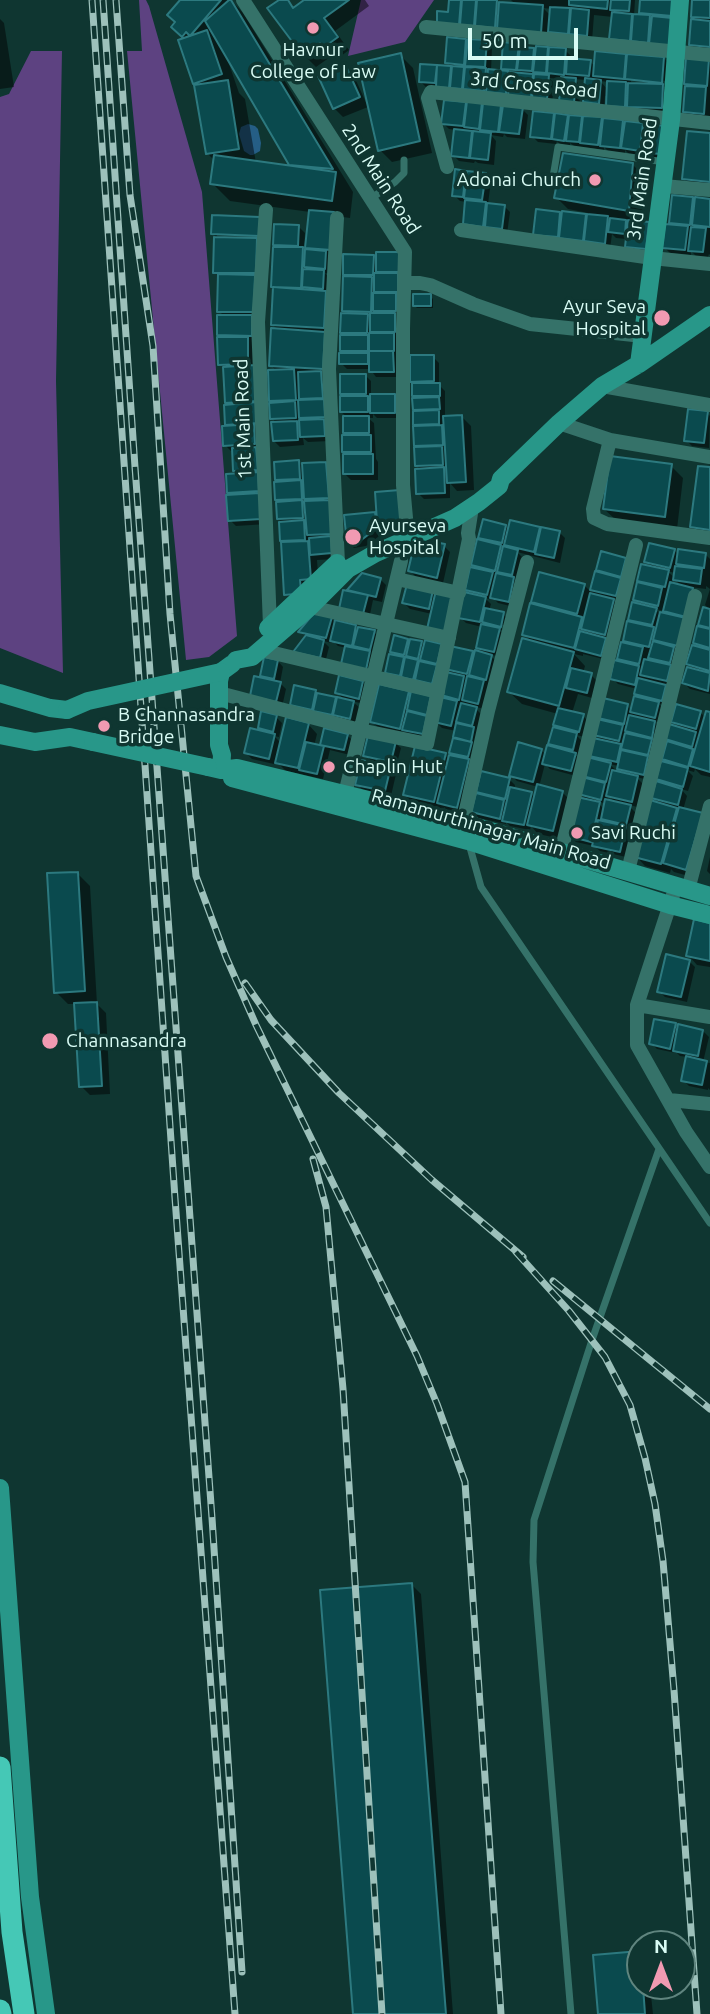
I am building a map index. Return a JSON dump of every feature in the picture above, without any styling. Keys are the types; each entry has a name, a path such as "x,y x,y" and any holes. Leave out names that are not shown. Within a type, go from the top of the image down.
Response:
{"highway":[{"path":"0,1767 12,1932 24,2014"}],"main road":[{"name":"3rd Main Road","path":"639,364 671,120 680,0"},
{"path":"0,693 59,709 75,708 88,701 228,667 252,657 310,607 348,569 472,507 499,486 501,479 558,423 602,386 710,315"},
{"path":"217,764 228,667 238,654 338,563 369,545 453,508 491,480 501,479"},
{"path":"217,764 227,745 228,667"},
{"path":"0,681 59,709"},
{"name":"Ramamurthinagar Main Road","path":"0,735 35,743 70,737 237,768 345,794 465,832 556,869 710,915"},
{"path":"0,749 23,741"},
{"name":"Ramamurthinagar Main Road","path":"217,764 232,779 561,851 710,896"},
{"path":"0,1488 30,1897 46,2014"}],"street":[{"name":"2nd Main Road","path":"243,0 405,252 402,485 407,529"},
{"path":"426,27 710,55"},
{"name":"3rd Cross Road","path":"447,167 428,98 431,92 710,123"},
{"path":"663,186 710,190"},
{"name":"1st Main Road","path":"266,210 258,322 270,626"},
{"path":"337,218 329,369 338,563"},
{"path":"461,230 710,264"},
{"path":"405,283 430,285 530,324 643,336"},
{"path":"602,386 710,405"},
{"path":"558,423 610,440 710,457"},
{"path":"610,440 593,509 594,518 607,524 710,538"},
{"path":"227,695 425,744 469,540 472,507"},
{"path":"556,869 636,545"},
{"path":"345,794 401,561"},
{"path":"465,832 488,711 527,562"},
{"path":"397,579 458,593"},
{"path":"628,871 695,596"},
{"path":"310,607 449,638"},
{"path":"261,650 438,692"},
{"path":"710,806 682,888 670,905 638,1005 638,1045 686,1132 710,1167"},
{"path":"638,1005 710,1017"},
{"path":"668,1100 710,1104"}],"lane":[{"path":"552,183 558,147 666,163"},
{"path":"370,200 404,173 404,160"},
{"path":"465,832 481,887 710,1223"},
{"path":"571,2014 533,1562 534,1520 592,1340 659,1149"}],"shaded area":[{"path":"139,0 146,0 149,6 202,192 237,636 209,657 186,660 127,51 142,51"},
{"path":"361,0 434,0 405,42 348,56"},
{"path":"31,51 62,51 56,381 63,673 0,648 0,97 9,94"}],"water":[{"path":"248,124 258,129 261,143 260,151 253,155 244,151 239,134 241,127"}],"building":[{"path":"180,0 221,0 190,36 186,32 182,37 171,27 175,22 167,15"},
{"path":"229,0 333,169 289,165 205,21"},
{"path":"279,0 288,0 293,8 304,0 349,0 324,18 338,37 323,48 320,43 303,56 267,8"},
{"path":"449,0 461,0 459,25 437,23 437,11 448,12"},
{"path":"462,0 476,0 474,26 460,25"},
{"path":"477,0 497,0 495,28 475,26"},
{"path":"569,0 608,0 607,9 569,5"},
{"path":"611,0 630,0 629,11 610,10"},
{"path":"640,0 673,0 672,16 639,13"},
{"path":"692,0 710,0 710,18 691,17"},
{"path":"499,2 543,5 541,33 497,29"},
{"path":"550,7 570,8 568,34 548,32"},
{"path":"571,8 589,10 587,36 569,34"},
{"path":"612,12 632,14 630,41 609,39"},
{"path":"633,14 650,15 648,43 631,41"},
{"path":"652,16 672,18 669,46 649,44"},
{"path":"691,19 710,21 710,47 689,45"},
{"path":"207,30 222,74 193,84 178,40"},
{"path":"447,37 466,39 464,65 445,63"},
{"path":"468,39 487,40 485,67 465,66"},
{"path":"503,42 519,44 516,70 501,69"},
{"path":"536,46 548,47 546,73 533,72"},
{"path":"520,47 534,48 532,71 517,70"},
{"path":"549,47 566,48 564,75 547,73"},
{"path":"595,51 626,54 624,79 593,76"},
{"path":"401,53 420,141 378,151 358,63"},
{"path":"627,54 664,57 662,83 625,79"},
{"path":"686,57 709,59 707,86 684,84"},
{"path":"567,58 591,60 589,76 566,74"},
{"path":"345,64 360,97 333,109 318,76"},
{"path":"420,64 437,65 435,83 419,82"},
{"path":"437,65 451,66 449,88 436,87"},
{"path":"452,66 464,67 462,89 450,88"},
{"path":"465,67 486,68 484,91 463,89"},
{"path":"488,69 508,71 506,94 486,92"},
{"path":"510,72 533,74 531,98 508,96"},
{"path":"534,74 549,75 547,99 532,98"},
{"path":"561,77 576,78 574,103 559,102"},
{"path":"585,78 601,80 599,104 583,102"},
{"path":"228,80 239,149 206,154 194,85"},
{"path":"607,81 626,82 625,107 606,106"},
{"path":"628,83 663,84 662,108 627,107"},
{"path":"685,86 706,87 704,114 683,112"},
{"path":"444,100 466,102 463,126 441,124"},
{"path":"467,101 482,102 479,129 464,127"},
{"path":"483,103 501,105 498,132 480,130"},
{"path":"503,105 523,107 519,134 499,132"},
{"path":"533,111 554,113 551,139 530,137"},
{"path":"555,113 568,115 564,141 552,139"},
{"path":"569,115 582,116 579,142 566,141"},
{"path":"583,116 602,117 598,145 580,143"},
{"path":"603,118 623,120 620,148 600,146"},
{"path":"625,121 643,123 640,151 621,148"},
{"path":"644,123 664,126 660,154 641,152"},
{"path":"454,129 472,131 469,158 451,156"},
{"path":"473,131 491,133 488,160 470,158"},
{"path":"687,131 710,133 710,182 682,179"},
{"name":"Adonai Church","path":"563,153 633,163 629,211 554,198"},
{"path":"214,155 336,172 332,201 210,184"},
{"path":"455,169 466,171 463,197 452,196"},
{"path":"467,171 486,173 482,200 464,198"},
{"path":"672,195 693,197 690,225 669,223"},
{"path":"695,197 710,199 710,227 692,225"},
{"path":"465,200 486,202 483,227 463,224"},
{"path":"487,203 505,205 502,229 485,227"},
{"path":"536,209 560,212 558,237 533,235"},
{"path":"309,210 334,212 331,250 305,248"},
{"path":"562,211 586,214 583,241 559,238"},
{"path":"587,214 608,216 605,244 584,241"},
{"path":"212,215 260,217 259,236 211,234"},
{"path":"610,218 626,220 625,234 608,232"},
{"path":"628,220 649,222 646,249 625,247"},
{"path":"274,224 299,225 298,246 273,245"},
{"path":"665,224 688,226 685,250 662,248"},
{"path":"691,227 706,228 703,252 688,251"},
{"path":"214,237 257,238 256,273 213,273"},
{"path":"273,247 303,247 301,288 271,287"},
{"path":"305,249 326,251 325,269 304,267"},
{"path":"376,252 403,252 403,272 376,272"},
{"path":"343,254 374,255 373,275 343,275"},
{"path":"303,269 324,270 323,289 302,287"},
{"path":"374,273 398,273 398,292 374,292"},
{"path":"218,274 255,275 254,312 217,312"},
{"path":"343,276 372,277 371,312 342,311"},
{"path":"273,287 326,291 324,328 271,325"},
{"path":"373,293 396,293 396,311 373,311"},
{"path":"413,294 431,294 431,306 413,306"},
{"path":"341,313 368,314 367,333 340,333"},
{"path":"370,313 395,313 395,332 370,332"},
{"path":"217,315 252,315 252,336 217,335"},
{"path":"271,328 325,332 323,369 269,366"},
{"path":"369,333 394,333 394,351 369,351"},
{"path":"340,335 368,335 368,351 340,351"},
{"path":"217,337 248,337 248,364 218,365"},
{"path":"369,351 393,351 394,372 369,372"},
{"path":"339,353 368,353 368,364 339,364"},
{"path":"410,355 434,355 434,381 410,382"},
{"path":"254,365 257,401 225,403 223,367"},
{"path":"294,369 296,400 269,401 268,370"},
{"path":"321,371 323,398 299,399 298,372"},
{"path":"340,374 366,374 366,394 340,394"},
{"path":"412,383 440,383 440,396 412,396"},
{"path":"370,394 395,394 395,413 370,413"},
{"path":"340,396 368,396 368,412 340,412"},
{"path":"439,397 440,409 413,410 412,398"},
{"path":"324,399 325,417 299,418 298,400"},
{"path":"295,401 296,418 270,419 269,403"},
{"path":"257,402 259,423 225,425 224,405"},
{"path":"688,409 708,411 704,443 684,441"},
{"path":"439,410 439,424 413,425 413,411"},
{"path":"462,415 466,482 447,483 443,416"},
{"path":"343,416 369,416 369,433 343,433"},
{"path":"324,419 325,436 300,437 299,420"},
{"path":"297,421 298,440 273,441 271,422"},
{"path":"254,424 255,444 223,446 222,426"},
{"path":"442,425 443,445 414,446 413,426"},
{"path":"342,435 371,435 371,452 342,452"},
{"path":"442,446 443,465 415,466 414,447"},
{"path":"256,447 258,470 233,471 232,448"},
{"path":"343,454 373,454 373,474 343,474"},
{"path":"610,456 672,464 665,517 603,509"},
{"path":"299,460 300,479 275,480 274,462"},
{"path":"326,462 329,498 304,499 302,463"},
{"path":"698,466 710,467 710,530 690,527"},
{"path":"444,467 445,493 416,494 415,469"},
{"path":"258,472 259,491 227,493 226,474"},
{"path":"301,480 302,499 275,500 274,482"},
{"path":"400,490 403,520 377,522 375,492"},
{"path":"260,493 261,519 228,521 226,495"},
{"path":"302,500 303,518 277,519 276,502"},
{"path":"330,500 332,534 307,535 304,501"},
{"path":"375,512 377,528 360,541 347,543 344,515"},
{"path":"483,519 506,525 502,543 478,538"},
{"path":"304,520 305,540 280,541 279,522"},
{"path":"510,520 540,527 534,552 504,545"},
{"path":"541,527 560,531 554,558 535,554"},
{"path":"331,536 332,553 310,555 309,538"},
{"path":"477,539 501,545 495,571 471,565"},
{"path":"308,541 311,579 300,580 301,591 296,594 284,595 281,542"},
{"path":"434,542 445,544 437,578 408,571 413,550"},
{"path":"649,543 675,549 670,568 644,562"},
{"path":"503,546 518,550 512,575 497,572"},
{"path":"678,549 706,553 704,568 676,564"},
{"path":"601,551 626,558 621,577 596,570"},
{"path":"641,564 669,570 665,587 637,581"},
{"path":"675,566 702,569 700,584 673,580"},
{"path":"470,567 493,572 487,595 465,590"},
{"path":"595,571 621,578 616,596 590,590"},
{"path":"539,572 585,584 577,614 531,602"},
{"path":"362,573 381,578 376,597 347,590"},
{"path":"496,573 514,577 509,602 490,598"},
{"path":"637,582 662,588 658,606 633,600"},
{"path":"670,582 693,588 686,617 663,611"},
{"path":"407,584 433,590 429,609 402,603"},
{"path":"343,590 368,595 363,614 339,609"},
{"path":"436,590 456,595 447,633 427,629"},
{"path":"464,592 486,597 480,622 458,618"},
{"path":"590,593 614,599 605,635 581,629"},
{"path":"632,602 657,608 652,625 628,620"},
{"path":"530,603 582,617 574,648 522,635"},
{"path":"703,607 710,609 710,628 698,625"},
{"path":"485,608 504,612 501,627 482,622"},
{"path":"660,612 686,618 678,646 653,640"},
{"path":"314,613 332,617 326,638 298,632"},
{"path":"335,620 356,625 352,646 330,641"},
{"path":"627,621 654,627 649,647 623,641"},
{"path":"481,624 500,628 494,652 476,648"},
{"path":"697,626 710,629 710,648 693,643"},
{"path":"358,627 375,630 370,650 353,646"},
{"path":"580,631 606,638 601,656 575,649"},
{"path":"306,635 324,640 320,658 293,652"},
{"path":"394,635 408,639 404,655 390,652"},
{"path":"522,638 574,652 559,706 507,692"},
{"path":"410,639 422,641 418,659 406,656"},
{"path":"425,640 442,644 437,664 420,660"},
{"path":"653,641 674,647 670,663 648,658"},
{"path":"621,642 643,647 639,664 617,659"},
{"path":"692,645 710,650 710,671 686,664"},
{"path":"345,646 370,651 366,670 341,664"},
{"path":"450,646 473,651 467,674 445,669"},
{"path":"475,650 492,655 486,680 469,675"},
{"path":"389,654 404,657 400,676 385,673"},
{"path":"264,657 278,660 274,679 260,676"},
{"path":"405,657 418,660 413,680 401,677"},
{"path":"644,659 671,665 667,681 640,675"},
{"path":"614,660 639,666 635,685 610,679"},
{"path":"419,661 437,665 432,684 415,680"},
{"path":"687,667 710,673 708,691 682,683"},
{"path":"571,668 592,673 587,693 566,688"},
{"path":"446,672 464,676 459,700 441,695"},
{"path":"339,675 363,681 359,699 335,693"},
{"path":"254,676 281,682 276,702 250,696"},
{"path":"467,676 484,680 478,704 462,700"},
{"path":"638,678 666,685 662,701 634,694"},
{"path":"379,684 409,691 400,729 370,722"},
{"path":"294,685 316,690 312,710 290,705"},
{"path":"411,691 431,696 427,715 407,710"},
{"path":"317,693 336,697 332,715 313,711"},
{"path":"634,696 659,702 655,718 630,712"},
{"path":"337,697 354,701 350,719 333,715"},
{"path":"440,697 457,701 451,726 434,722"},
{"path":"603,698 628,704 624,724 598,718"},
{"path":"461,703 477,707 472,726 456,722"},
{"path":"676,704 701,711 696,729 671,722"},
{"path":"558,708 584,714 579,732 553,725"},
{"path":"261,711 277,715 273,732 258,728"},
{"path":"407,711 427,716 423,734 402,730"},
{"path":"706,711 710,712 710,772 690,766"},
{"path":"629,715 655,721 652,738 625,731"},
{"path":"286,717 309,723 298,768 275,763"},
{"path":"597,719 623,725 619,741 593,735"},
{"path":"456,723 474,727 471,742 453,737"},
{"path":"669,724 696,732 692,747 665,739"},
{"path":"553,727 577,733 573,750 548,744"},
{"path":"250,728 275,734 269,759 244,753"},
{"path":"324,728 348,734 344,750 320,745"},
{"path":"625,733 652,739 648,755 621,749"},
{"path":"368,735 396,741 391,762 363,756"},
{"path":"453,738 472,742 468,757 449,753"},
{"path":"593,738 621,744 617,762 589,756"},
{"path":"667,741 693,749 688,767 662,759"},
{"path":"306,742 324,746 317,774 299,770"},
{"path":"518,742 542,749 533,782 509,776"},
{"path":"547,745 576,753 571,771 542,764"},
{"path":"415,746 446,753 434,802 403,795"},
{"path":"621,750 648,756 644,775 617,769"},
{"path":"449,755 469,759 457,808 437,803"},
{"path":"587,757 611,763 606,782 582,776"},
{"path":"361,760 391,766 385,791 355,785"},
{"path":"661,761 688,768 683,787 656,779"},
{"path":"612,770 638,776 632,802 606,796"},
{"path":"481,771 510,778 505,799 476,792"},
{"path":"582,777 605,783 601,800 578,794"},
{"path":"656,781 682,789 678,805 651,798"},
{"path":"537,784 563,791 553,831 527,825"},
{"path":"510,787 532,792 524,825 502,821"},
{"path":"476,793 504,800 500,819 471,812"},
{"path":"577,797 600,802 591,842 568,836"},
{"path":"605,799 631,805 626,825 601,819"},
{"path":"650,800 677,808 661,864 634,857"},
{"path":"679,807 703,813 686,870 663,863"},
{"path":"598,820 626,826 620,852 592,846"},
{"path":"78,872 85,991 54,993 47,873"},
{"path":"694,919 710,923 710,961 686,956"},
{"path":"666,954 690,960 681,997 657,992"},
{"path":"97,1002 102,1086 79,1087 74,1003"},
{"path":"654,1019 676,1023 670,1049 649,1044"},
{"path":"678,1024 703,1030 698,1056 673,1051"},
{"path":"686,1056 707,1061 702,1085 681,1081"},
{"path":"412,1583 446,2014 353,2014 320,1590"},
{"path":"626,1952 626,2000 644,2000 645,2014 598,2014 593,1955"}],"railway":[{"path":"92,0 235,2014"},
{"path":"103,0 242,1972"},
{"path":"116,0 130,195 153,346 170,614 196,876 226,957 256,1025 417,1356 465,1482 501,2014"},
{"path":"245,983 271,1020 339,1093 432,1180 523,1257"},
{"path":"313,1159 326,1207 343,1389 382,2014"},
{"path":"516,1252 569,1311 605,1357 630,1405 645,1458 663,1561 697,2014"},
{"path":"553,1281 710,1409"}],"place":[{"name":"Havnur College of Law","path":"313,28"},
{"name":"Adonai Church","path":"595,180"},
{"name":"Ayur Seva Hospital","path":"662,318"},
{"name":"Ayurseva Hospital","path":"353,537"},
{"name":"B Channasandra Bridge","path":"104,726"},
{"name":"Chaplin Hut","path":"329,767"},
{"name":"Savi Ruchi","path":"577,833"},
{"name":"Channasandra","path":"50,1041"}]}
